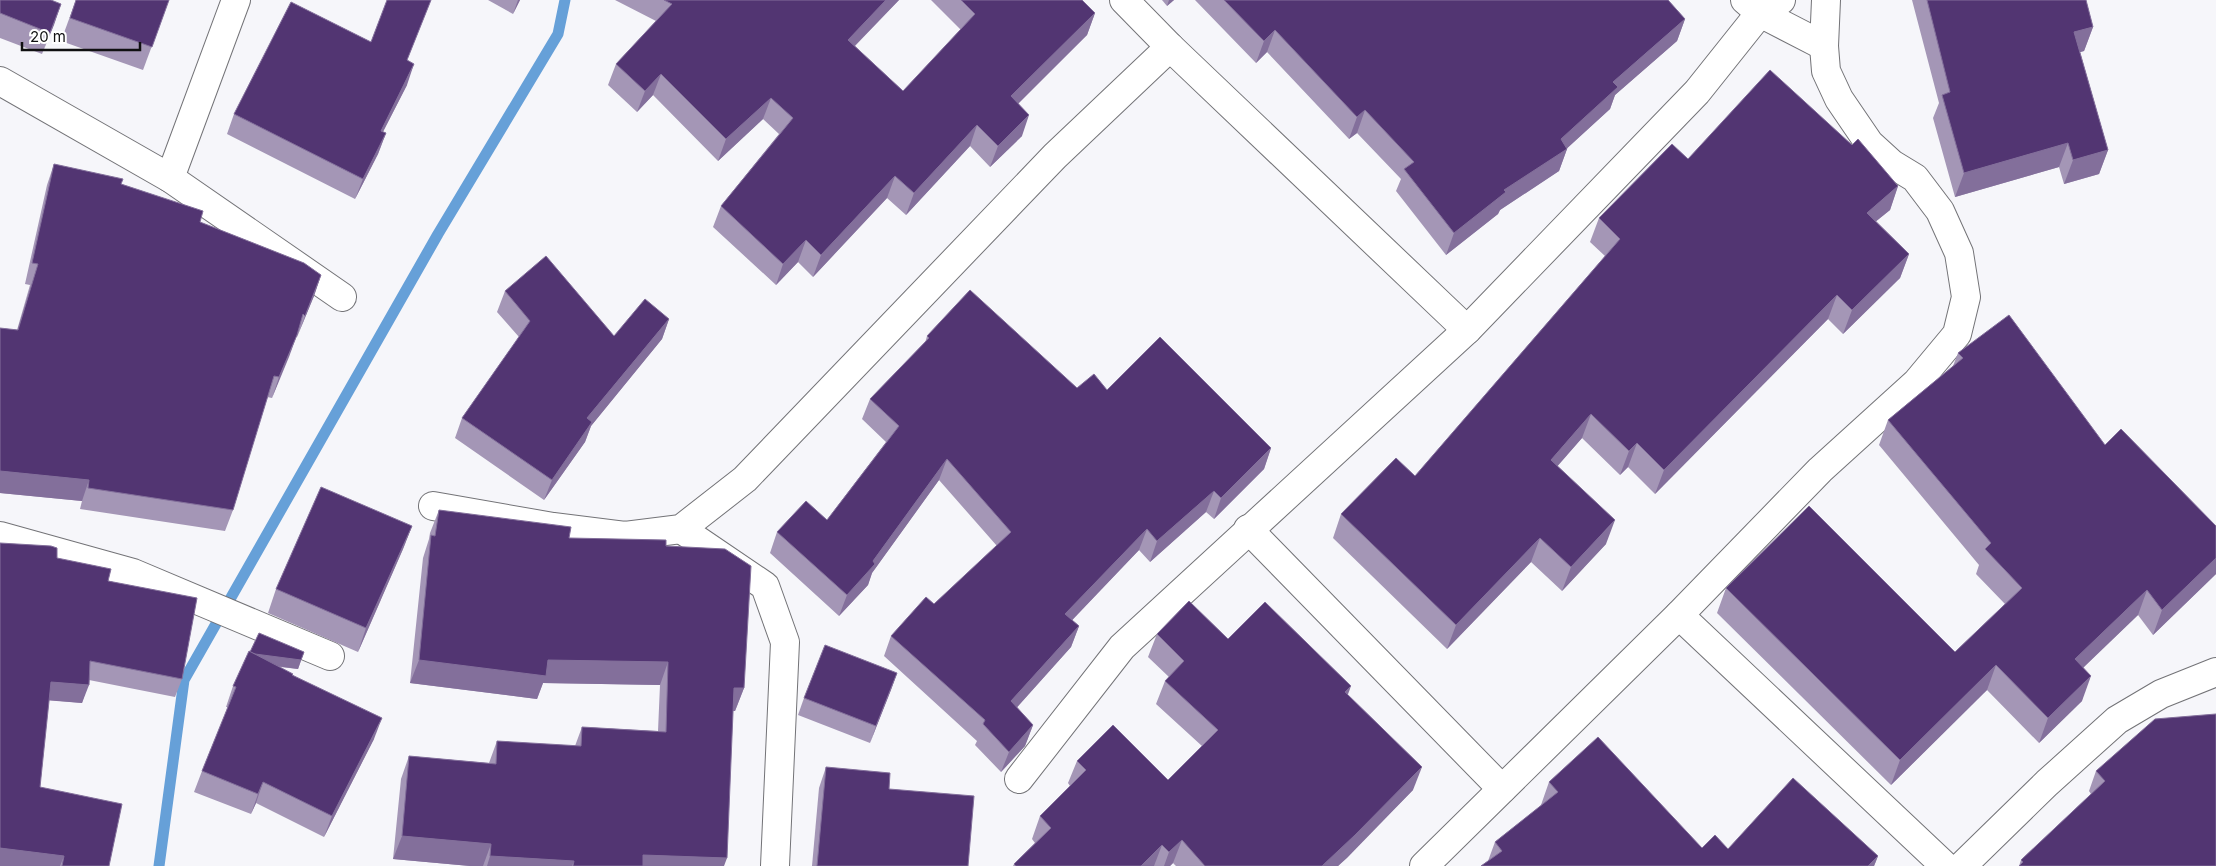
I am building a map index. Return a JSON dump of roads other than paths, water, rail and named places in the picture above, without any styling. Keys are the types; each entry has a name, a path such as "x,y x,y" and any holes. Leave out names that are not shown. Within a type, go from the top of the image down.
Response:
{"street":[{"path":"170,178 236,0"},
{"path":"1124,0 1170,48 1467,330"},
{"path":"1424,866 1678,615 1820,470 1917,382 1957,334 1966,297 1959,253 1940,211 1915,178 1892,164 1869,143 1839,99 1826,71 1824,46 1826,0"},
{"path":"1019,778 1122,647 1467,330 1696,92 1762,4 1824,46"},
{"path":"433,506 553,527 625,536 681,529 745,480 1055,156 1170,48"},
{"path":"3,91 170,178 342,297"},
{"path":"681,529 765,586 786,642 775,866"},
{"path":"1248,530 1502,789"},
{"path":"0,536 132,573 330,656"},
{"path":"1678,615 1944,866"},
{"path":"1962,866 2047,783 2117,720 2161,694 2216,672"}],"waterway":[{"path":"159,866 184,680 438,234 558,34 565,0"}]}
